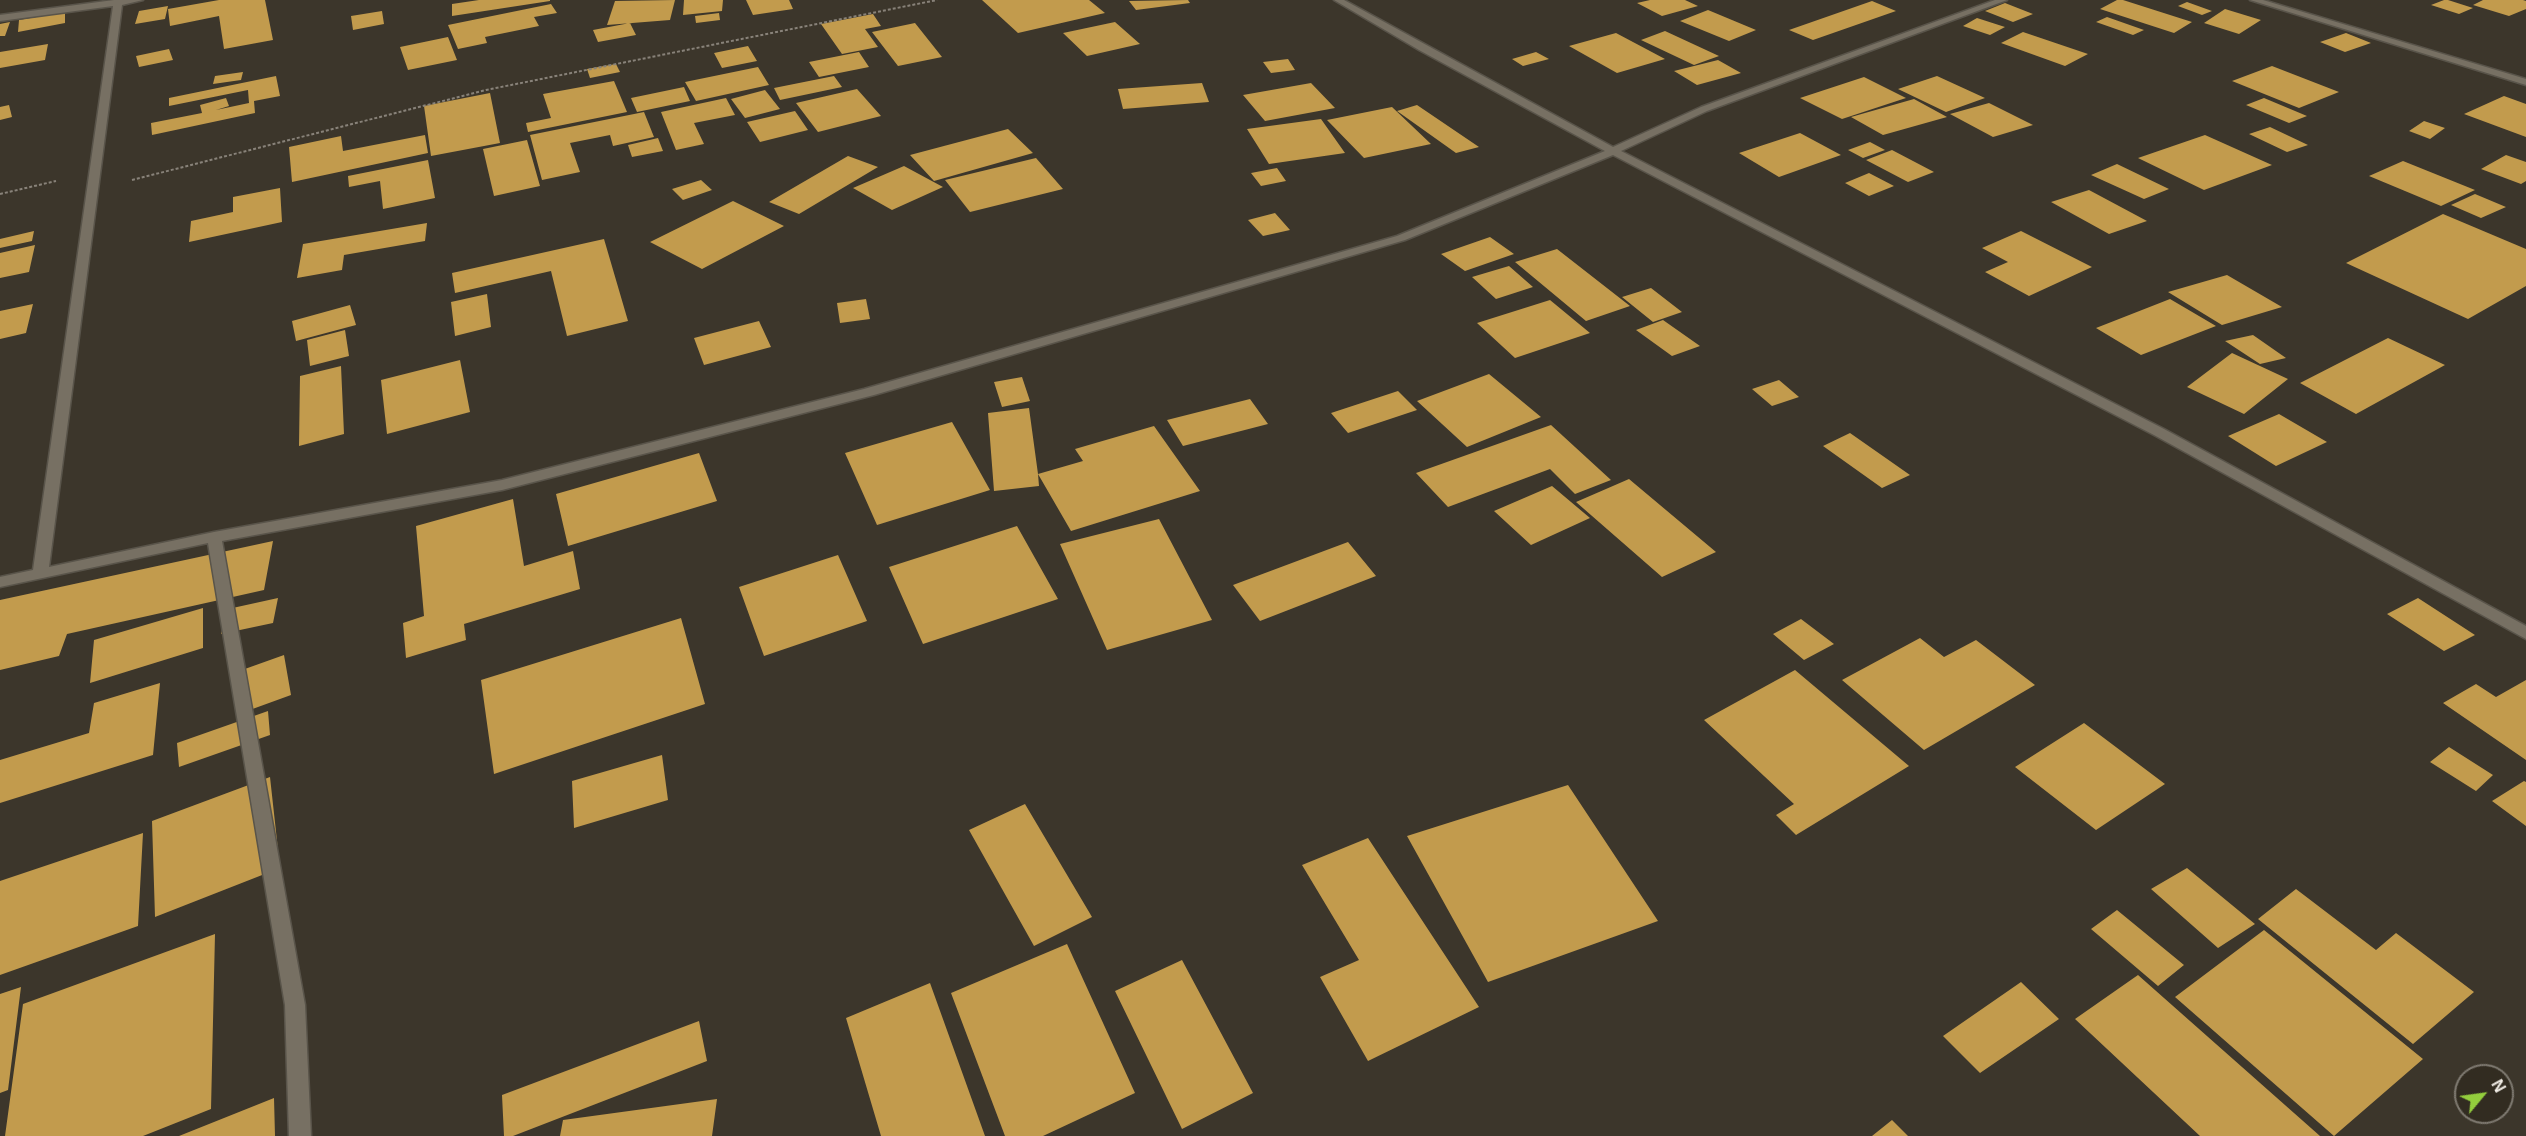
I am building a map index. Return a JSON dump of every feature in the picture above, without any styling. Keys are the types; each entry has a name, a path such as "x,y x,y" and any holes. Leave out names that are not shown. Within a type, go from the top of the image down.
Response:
{"street":[{"path":"0,18 139,0"},
{"path":"1338,0 1613,151 2159,432 2526,633"},
{"path":"0,582 214,537 502,485 869,392 1401,238 1613,151 1704,109 2003,0"},
{"path":"2254,0 2526,82"},
{"path":"40,575 118,1"},
{"path":"214,537 295,1005 300,1136"}],"path":[{"path":"92,190 486,90 937,0"},
{"path":"0,194 95,172"}],"building":[{"path":"219,0 265,0 273,40 224,49 219,16 170,26 168,9"},
{"path":"479,0 550,1 452,16 452,4"},
{"path":"675,0 670,20 607,25 615,1"},
{"path":"684,0 723,0 722,11 683,15"},
{"path":"746,0 789,0 793,9 753,15"},
{"path":"982,0 1089,0 1105,13 1018,33"},
{"path":"1188,0 1190,3 1136,10 1129,1"},
{"path":"1650,0 1685,0 1698,6 1662,16 1637,3"},
{"path":"2117,0 2192,22 2174,33 2100,9"},
{"path":"2444,0 2473,8 2459,14 2431,5"},
{"path":"2483,0 2523,0 2526,1 2526,9 2509,16 2473,5"},
{"path":"1872,1 1896,11 1813,40 1789,30"},
{"path":"2187,2 2212,11 2202,15 2178,6"},
{"path":"2005,3 2033,14 2013,22 1985,11"},
{"path":"551,4 557,13 534,17 539,26 485,37 487,43 458,49 448,25"},
{"path":"168,6 165,19 135,24 139,11"},
{"path":"2225,9 2261,20 2239,34 2204,23"},
{"path":"1708,10 1756,30 1729,41 1680,21"},
{"path":"382,11 384,24 353,30 351,16"},
{"path":"65,12 65,23 18,32 19,20"},
{"path":"719,13 720,20 696,23 695,16"},
{"path":"873,14 881,26 865,29 878,47 842,54 821,24"},
{"path":"2107,17 2144,30 2133,35 2096,22"},
{"path":"1977,18 2005,27 1990,35 1963,26"},
{"path":"10,22 5,36 0,36 0,24"},
{"path":"1115,22 1140,44 1087,56 1063,33"},
{"path":"630,23 636,35 598,42 593,30"},
{"path":"915,23 942,57 898,66 872,32"},
{"path":"1665,31 1719,56 1694,65 1641,40"},
{"path":"2023,32 2088,54 2065,66 2001,43"},
{"path":"1616,33 1665,59 1617,73 1569,46"},
{"path":"2346,33 2371,43 2345,52 2320,42"},
{"path":"448,37 457,60 408,70 400,47"},
{"path":"48,44 45,60 0,68 0,52"},
{"path":"748,46 757,61 722,68 714,53"},
{"path":"169,49 173,60 139,67 136,56"},
{"path":"859,52 869,67 819,77 809,62"},
{"path":"1536,52 1549,59 1523,66 1512,59"},
{"path":"1288,59 1295,70 1271,73 1263,62"},
{"path":"1718,60 1741,73 1697,85 1674,71"},
{"path":"616,64 620,72 590,78 587,69"},
{"path":"2272,66 2339,92 2299,108 2232,81"},
{"path":"758,67 769,85 696,101 685,82"},
{"path":"243,72 241,80 213,84 215,76"},
{"path":"276,76 280,96 254,101 255,113 152,135 151,123 202,113 200,105 226,98 229,106 216,110 249,103 248,90 169,106 169,98"},
{"path":"834,76 842,87 780,100 774,88"},
{"path":"1937,76 1985,98 1946,112 1898,89"},
{"path":"1864,77 1906,98 1842,119 1800,98"},
{"path":"614,81 627,112 528,132 526,123 551,118 543,94"},
{"path":"1202,83 1209,102 1123,109 1118,89"},
{"path":"1311,83 1335,108 1265,121 1243,95"},
{"path":"684,87 690,101 637,112 631,98"},
{"path":"857,89 881,116 818,132 796,103"},
{"path":"765,90 780,109 745,118 731,99"},
{"path":"490,93 500,143 431,156 424,106"},
{"path":"2504,96 2526,104 2526,137 2464,114"},
{"path":"726,98 735,115 694,123 704,144 676,150 661,112"},
{"path":"2264,98 2307,116 2289,123 2246,105"},
{"path":"1914,99 1947,117 1883,135 1851,117"},
{"path":"1989,103 2033,125 1993,137 1950,114"},
{"path":"9,105 12,117 0,120 0,107"},
{"path":"1417,105 1479,147 1456,153 1397,111"},
{"path":"1392,107 1431,144 1364,158 1327,120"},
{"path":"795,111 808,130 760,142 747,122"},
{"path":"644,112 654,137 613,146 610,135 570,143 580,172 542,180 530,135"},
{"path":"1321,119 1345,153 1269,164 1247,129"},
{"path":"2424,121 2445,128 2430,139 2409,131"},
{"path":"2270,127 2308,145 2287,152 2249,134"},
{"path":"1008,129 1033,153 934,181 910,155"},
{"path":"1800,133 1841,155 1779,177 1739,153"},
{"path":"425,135 428,153 292,182 289,147 341,136 343,151"},
{"path":"2205,135 2272,165 2204,190 2138,158"},
{"path":"658,138 663,151 632,157 628,145"},
{"path":"527,140 540,186 494,196 483,149"},
{"path":"1870,142 1885,150 1863,158 1848,150"},
{"path":"1892,150 1934,172 1908,182 1866,160"},
{"path":"2506,155 2526,162 2526,181 2521,184 2481,169"},
{"path":"848,156 878,167 799,214 769,202"},
{"path":"1036,158 1063,189 970,212 945,180"},
{"path":"428,160 435,198 383,209 380,181 349,187 348,176"},
{"path":"2403,161 2475,190 2441,206 2369,176"},
{"path":"2117,164 2169,189 2144,199 2091,175"},
{"path":"904,166 943,187 892,210 853,188"},
{"path":"1277,168 1286,181 1261,186 1251,173"},
{"path":"1869,173 1894,186 1869,196 1845,183"},
{"path":"701,180 712,190 683,200 672,189"},
{"path":"280,188 282,222 189,242 191,221 233,212 233,197"},
{"path":"2089,190 2147,221 2109,234 2051,202"},
{"path":"2475,194 2506,207 2481,218 2451,205"},
{"path":"733,201 784,226 702,269 650,242"},
{"path":"1275,213 1290,230 1263,236 1248,220"},
{"path":"2443,214 2526,249 2526,286 2468,319 2346,263"},
{"path":"427,223 425,241 344,255 342,270 297,278 303,244"},
{"path":"34,231 32,241 0,248 0,239"},
{"path":"2021,231 2092,267 2029,296 1985,272 2008,262 1982,248"},
{"path":"1490,237 1514,254 1465,271 1441,254"},
{"path":"604,239 628,321 567,336 551,271 455,293 452,273"},
{"path":"35,245 29,272 0,278 0,253"},
{"path":"1557,249 1630,306 1586,321 1515,262"},
{"path":"1509,266 1533,287 1496,299 1472,277"},
{"path":"2227,275 2282,307 2222,325 2168,292"},
{"path":"1651,288 1682,312 1653,322 1622,297"},
{"path":"487,294 491,327 455,336 451,302"},
{"path":"866,299 870,319 840,323 837,303"},
{"path":"2170,299 2216,326 2141,355 2096,328"},
{"path":"1550,300 1590,333 1515,358 1477,323"},
{"path":"33,304 26,333 0,339 0,311"},
{"path":"350,305 356,325 296,341 292,321"},
{"path":"1663,320 1700,346 1672,356 1636,330"},
{"path":"759,321 771,347 704,365 694,338"},
{"path":"345,330 349,356 310,366 307,340"},
{"path":"2253,335 2286,358 2260,364 2225,341"},
{"path":"2388,338 2445,365 2356,414 2300,383"},
{"path":"2232,353 2288,379 2244,414 2187,387"},
{"path":"460,360 470,412 387,434 381,380"},
{"path":"341,366 344,434 299,446 300,376"},
{"path":"1489,374 1541,417 1467,447 1417,401"},
{"path":"1022,377 1030,401 1002,407 994,382"},
{"path":"1779,380 1799,397 1772,406 1752,389"},
{"path":"1398,391 1417,410 1348,433 1331,413"},
{"path":"1250,399 1268,424 1183,446 1167,420"},
{"path":"1029,408 1039,486 994,491 988,413"},
{"path":"2279,414 2327,442 2276,466 2228,436"},
{"path":"952,422 990,490 877,525 845,453"},
{"path":"1551,425 1611,480 1575,494 1550,469 1448,507 1416,473"},
{"path":"1154,426 1200,491 1071,531 1038,474 1083,461 1075,449"},
{"path":"1850,433 1910,475 1882,488 1823,446"},
{"path":"699,453 717,501 568,546 556,494"},
{"path":"1629,479 1716,552 1662,577 1576,502"},
{"path":"1552,486 1590,518 1531,545 1494,511"},
{"path":"513,499 524,566 573,551 580,589 464,624 466,640 406,658 403,623 424,616 416,526"},
{"path":"1159,519 1212,620 1107,650 1060,544"},
{"path":"1017,526 1058,599 923,644 889,567"},
{"path":"273,541 264,590 67,634 59,656 0,670 0,600"},
{"path":"1348,542 1376,576 1260,621 1233,585"},
{"path":"838,555 867,621 764,656 739,587"},
{"path":"278,598 273,623 221,634 228,609"},
{"path":"2418,598 2475,635 2444,651 2387,614"},
{"path":"203,608 203,648 90,683 94,640"},
{"path":"681,618 705,704 494,774 481,680"},
{"path":"1801,619 1834,644 1804,660 1773,634"},
{"path":"1920,638 1944,657 1976,640 2035,685 1924,750 1842,680"},
{"path":"284,655 291,695 247,711 242,670"},
{"path":"1795,670 1909,766 1796,835 1776,815 1794,804 1704,720"},
{"path":"2526,680 2526,760 2443,703 2476,684 2496,697"},
{"path":"160,683 153,755 0,803 0,760 89,733 94,703"},
{"path":"268,711 270,735 179,767 177,743"},
{"path":"2084,723 2165,784 2096,830 2015,767"},
{"path":"2449,747 2493,775 2476,791 2430,762"},
{"path":"662,755 668,800 574,828 572,781"},
{"path":"270,777 280,868 155,917 152,821"},
{"path":"2524,781 2526,782 2526,826 2492,801"},
{"path":"1568,785 1658,921 1488,982 1407,836"},
{"path":"1025,804 1092,917 1034,946 969,830"},
{"path":"143,833 138,926 0,975 0,881"},
{"path":"1368,838 1479,1007 1368,1061 1320,977 1359,960 1302,865"},
{"path":"2187,868 2255,924 2218,948 2151,889"},
{"path":"2296,889 2376,950 2396,933 2474,992 2413,1044 2258,919"},
{"path":"2117,910 2184,965 2158,986 2091,929"},
{"path":"2264,930 2423,1059 2334,1136 2175,997"},
{"path":"215,934 211,1109 143,1136 5,1136 23,1004"},
{"path":"1067,944 1135,1093 1043,1136 1005,1136 951,993"},
{"path":"1182,960 1253,1093 1182,1129 1115,991"},
{"path":"2138,975 2320,1136 2200,1136 2075,1019"},
{"path":"2021,982 2059,1019 1980,1073 1943,1036"},
{"path":"930,983 985,1136 881,1136 846,1018"},
{"path":"21,987 8,1090 0,1093 0,994"},
{"path":"699,1021 707,1061 513,1136 504,1136 502,1095"},
{"path":"274,1098 275,1136 179,1136"},
{"path":"717,1099 712,1136 560,1136 563,1120"},
{"path":"1892,1120 1908,1136 1872,1136"}]}
